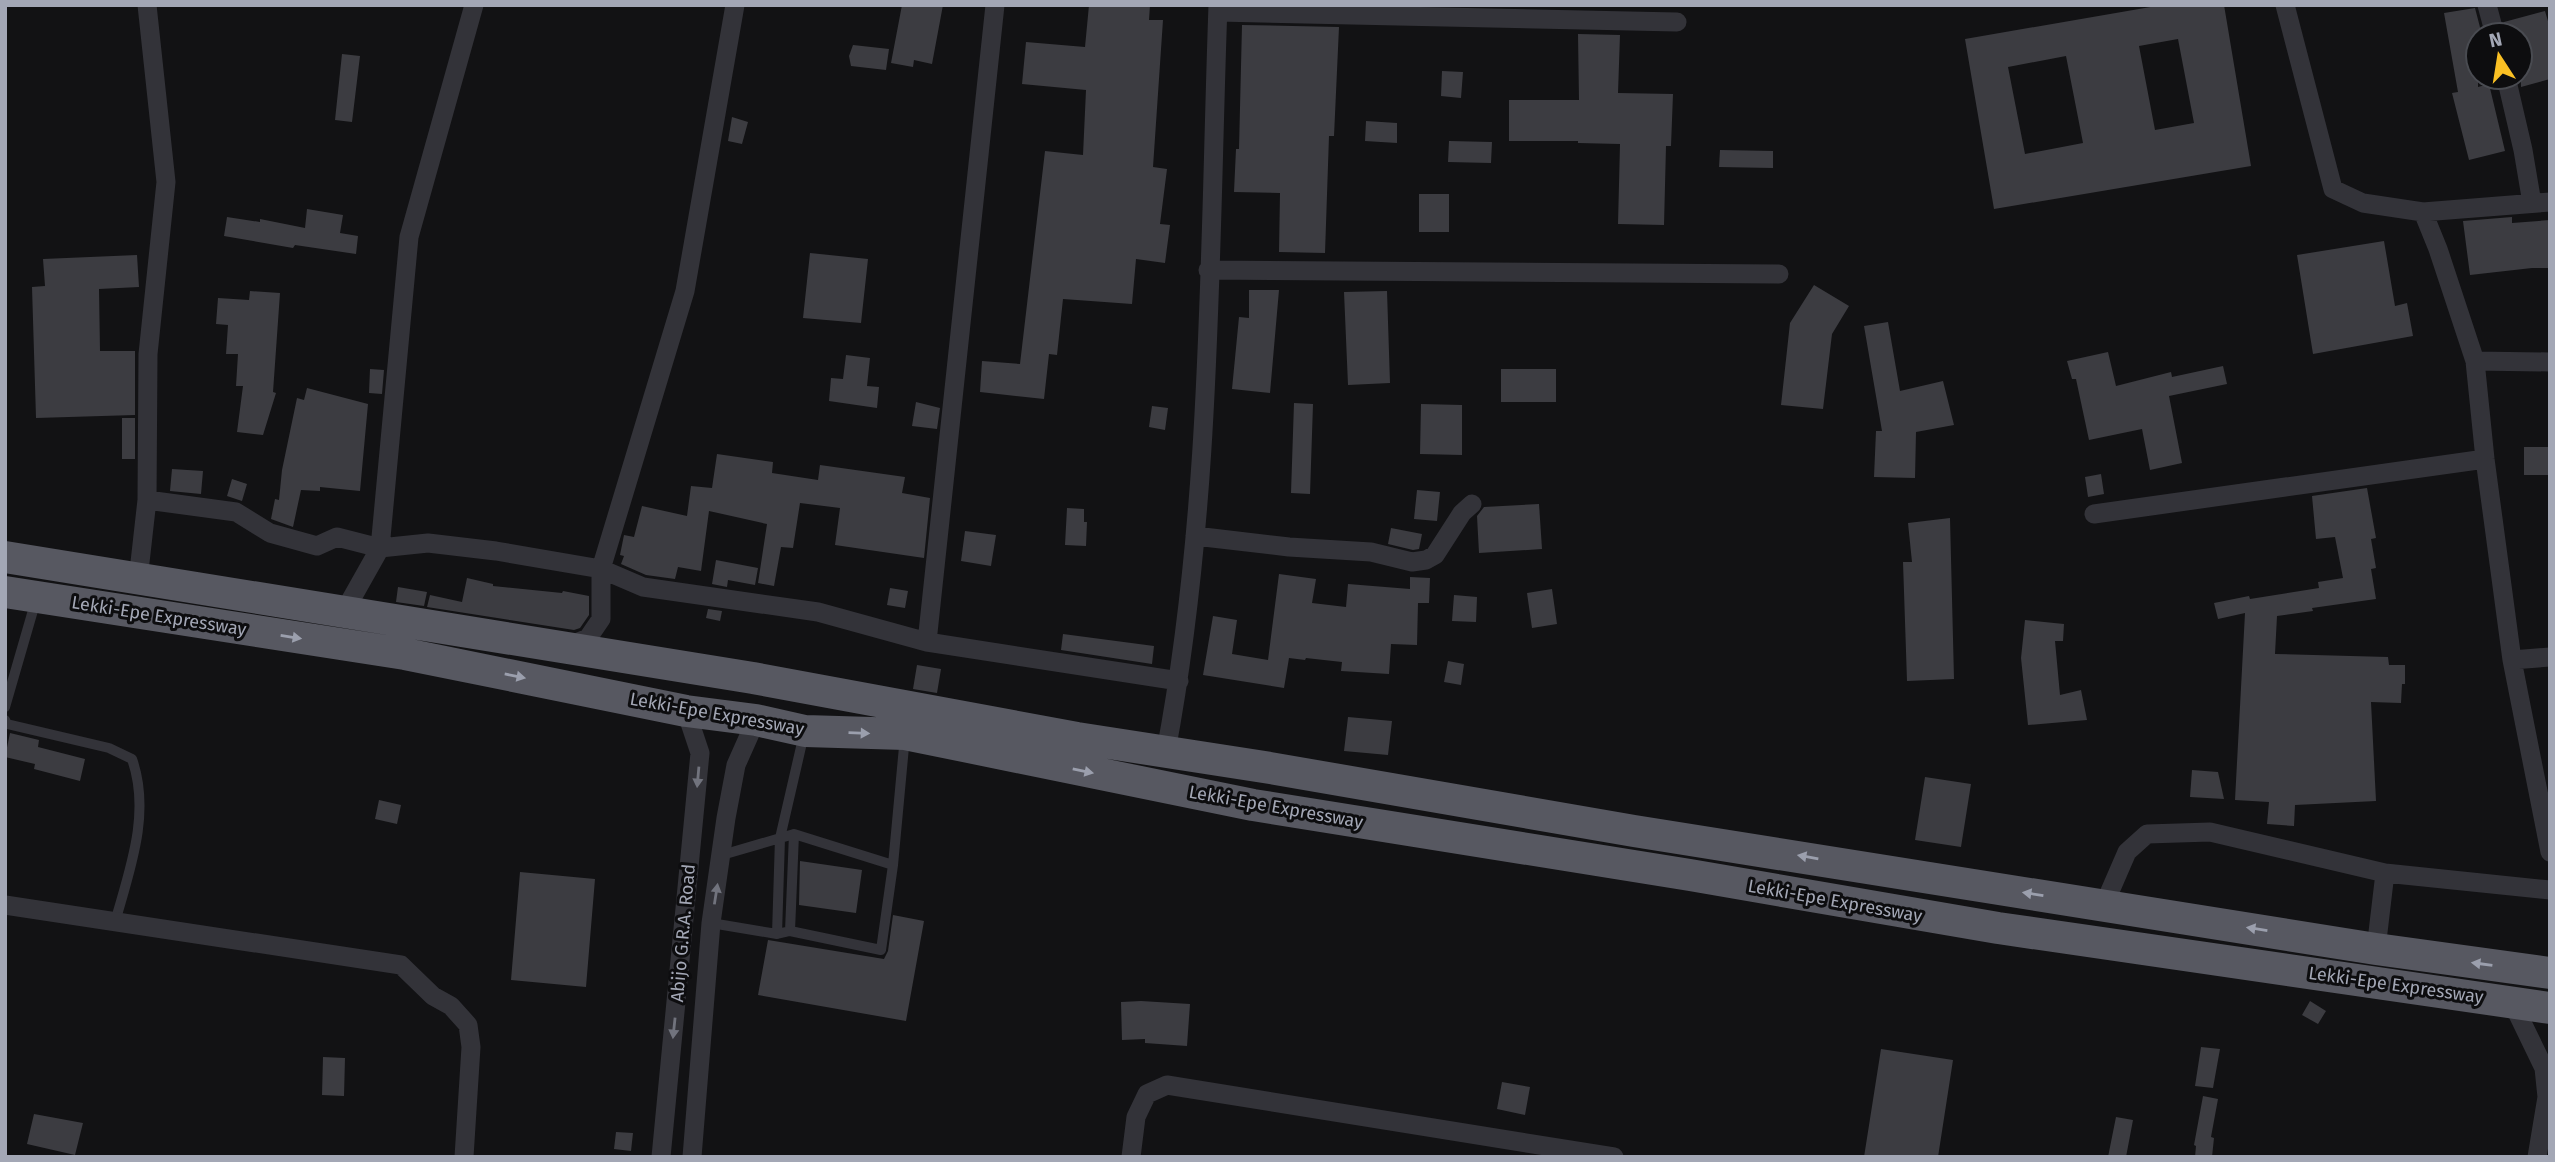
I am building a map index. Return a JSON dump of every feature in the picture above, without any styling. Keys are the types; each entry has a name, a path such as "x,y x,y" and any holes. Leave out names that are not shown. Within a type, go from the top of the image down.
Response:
{"highway":[{"name":"Lekki-Epe Expressway","path":"5,557 753,678 1077,738 1634,831 2550,973"},
{"name":"Lekki-Epe Expressway","path":"5,593 405,654 686,711 756,720 805,731 905,734 1253,805 1690,875 1998,928 2550,1008"},
{"path":"1690,875 1696,839"}],"street":[{"path":"138,580 147,500 148,354 166,182 147,5"},
{"path":"344,612 380,548 409,237 474,5"},
{"path":"562,648 588,638 601,619 601,569 685,291 736,5"},
{"path":"926,642 995,5"},
{"path":"2285,5 2333,189 2362,203 2423,212 2541,203 2523,150 2509,91"},
{"path":"1166,751 1179,681 1204,421 1218,8 1677,22"},
{"path":"2423,212 2475,361 2485,459 2512,660 2550,852"},
{"path":"1209,270 1779,274"},
{"path":"2475,361 2550,362"},
{"path":"2094,514 2485,459"},
{"path":"147,500 236,512 270,533 317,545 337,537 380,548 428,543 496,551 601,569 643,587 818,612 926,642 1179,681"},
{"path":"1195,536 1289,547 1371,552 1412,562 1426,560 1435,555 1462,513 1472,504"},
{"path":"2512,660 2550,657"},
{"name":"Abijo G.R.A. Road","path":"662,1157 700,753 686,711"},
{"name":"Abijo G.R.A. Road","path":"692,1157 711,923 726,818 736,765 756,720"},
{"path":"2104,905 2127,852 2147,834 2210,832 2385,873 2550,890"},
{"path":"2376,948 2385,873"},
{"path":"5,905 401,965 433,996 451,1006 468,1025 471,1047 464,1157"},
{"path":"2512,1002 2544,1068 2547,1097 2537,1157"},
{"path":"1131,1157 1136,1117 1147,1094 1167,1085 1614,1157"}],"lane":[{"path":"5,707 37,597"},
{"path":"5,720 7,724 109,748 132,759 138,774 140,810 137,843 115,923"},
{"path":"778,934 780,838 805,731"},
{"path":"711,923 778,934 790,930 881,950 893,865 905,734"},
{"path":"722,855 794,834 893,865"},
{"path":"790,930 794,834"}],"building":[{"path":"902,5 943,5 932,64 914,60 913,67 891,63"},
{"path":"1089,5 1150,5 1149,20 1163,20 1153,167 1167,169 1160,224 1170,225 1165,263 1136,259 1132,304 1063,299 1057,355 1049,354 1044,399 980,392 982,361 1020,364 1045,151 1083,155 1086,90 1022,84 1026,42 1085,47"},
{"path":"2162,5 2224,5 2251,166 1994,209 1965,39","holes":["2178,39 2194,123 2155,130 2139,46","2066,56 2083,143 2025,154 2008,67"]},
{"path":"2475,8 2478,21 2464,21 2464,91 2491,91 2505,151 2469,160 2452,93 2458,92 2444,13"},
{"path":"2545,11 2550,28 2550,79 2534,83 2534,21 2508,21"},
{"path":"1242,25 1339,27 1334,136 1329,136 1325,253 1279,252 1280,193 1234,192 1236,149 1239,149"},
{"path":"1578,34 1620,35 1618,93 1673,94 1671,146 1666,146 1664,225 1618,224 1620,144 1509,141 1509,100 1579,100"},
{"path":"853,45 889,49 886,70 851,66 849,56"},
{"path":"342,54 360,56 352,122 335,120"},
{"path":"1442,71 1463,72 1461,98 1441,96"},
{"path":"732,117 748,122 742,144 728,141"},
{"path":"1366,121 1397,123 1397,143 1365,141"},
{"path":"1449,141 1492,142 1491,163 1448,162"},
{"path":"1720,150 1773,151 1773,168 1719,167"},
{"path":"1419,194 1449,194 1449,232 1419,232"},
{"path":"307,209 343,215 340,233 358,236 356,254 295,245 293,248 224,236 227,217 260,222 260,219 305,228"},
{"path":"2512,217 2512,223 2550,220 2550,268 2470,275 2463,221"},
{"path":"2384,241 2395,306 2407,303 2413,336 2313,354 2297,255"},
{"path":"810,253 868,259 861,323 803,318"},
{"path":"137,255 139,287 99,289 100,351 135,351 135,415 36,418 32,287 45,286 43,259"},
{"path":"1814,285 1849,306 1832,334 1823,409 1781,405 1790,323"},
{"path":"1249,290 1279,290 1270,393 1232,389 1239,317 1249,318"},
{"path":"250,291 280,293 273,392 276,393 263,435 237,432 243,386 236,386 238,354 226,354 228,325 216,324 218,298 249,300"},
{"path":"1387,291 1390,383 1348,385 1344,292"},
{"path":"1888,322 1900,391 1943,381 1954,425 1916,432 1915,478 1874,477 1876,431 1882,431 1864,326"},
{"path":"2108,352 2116,386 2171,372 2172,377 2223,366 2227,384 2169,396 2182,463 2150,470 2142,429 2089,440 2076,379 2072,379 2067,361"},
{"path":"846,355 870,358 867,386 879,387 877,408 829,401 831,378 843,379"},
{"path":"370,369 384,370 382,394 369,393"},
{"path":"1501,369 1556,369 1556,402 1501,402"},
{"path":"307,388 368,404 360,491 320,487 320,491 301,490 293,527 271,519 275,499 279,500 282,470 297,398 304,400"},
{"path":"916,402 940,408 937,429 912,426"},
{"path":"1294,403 1313,404 1310,494 1291,493"},
{"path":"1421,404 1462,405 1462,455 1420,454"},
{"path":"1152,406 1168,408 1165,430 1149,427"},
{"path":"122,418 135,418 135,459 122,459"},
{"path":"2524,447 2550,447 2550,475 2524,475"},
{"path":"717,454 773,462 772,473 818,480 820,465 905,477 902,493 930,498 924,558 835,545 840,508 800,503 793,548 781,547 774,586 758,583 767,524 709,511 701,571 678,567 675,579 646,575 621,564 624,556 620,555 624,535 634,537 642,506 687,516 691,486 712,488"},
{"path":"172,469 203,471 201,494 170,491"},
{"path":"2101,474 2104,494 2088,497 2085,477"},
{"path":"232,479 247,484 242,501 227,496"},
{"path":"2367,488 2376,538 2371,539 2376,568 2371,569 2376,599 2277,616 2275,654 2388,657 2389,665 2405,665 2401,703 2371,702 2376,801 2295,805 2294,826 2267,824 2269,802 2235,800 2245,613 2218,619 2214,603 2319,588 2318,582 2343,578 2335,537 2316,539 2312,496"},
{"path":"1417,490 1440,492 1437,521 1414,519"},
{"path":"1539,504 1542,549 1479,553 1477,516 1484,507"},
{"path":"1067,508 1084,509 1084,522 1087,522 1086,546 1065,545"},
{"path":"1950,518 1954,679 1907,681 1903,562 1912,562 1908,523"},
{"path":"1391,528 1422,534 1419,549 1388,544"},
{"path":"965,531 996,535 991,566 961,561"},
{"path":"716,560 758,568 755,585 728,580 727,587 712,584"},
{"path":"1279,574 1316,579 1312,603 1346,607 1348,584 1410,589 1410,577 1430,578 1429,603 1418,603 1417,645 1391,644 1389,674 1341,671 1342,662 1289,658 1284,688 1203,675 1213,616 1237,620 1232,654 1268,660"},
{"path":"467,578 493,586 563,591 589,596 589,615 580,628 574,630 427,607 430,595 462,602"},
{"path":"398,587 427,592 424,606 396,602"},
{"path":"890,588 908,591 905,608 887,605"},
{"path":"1552,589 1557,624 1532,628 1527,593"},
{"path":"1454,595 1477,597 1476,622 1452,621"},
{"path":"708,609 722,611 720,621 706,618"},
{"path":"2025,620 2064,624 2063,641 2055,641 2060,695 2081,690 2087,720 2028,725 2021,658"},
{"path":"1063,634 1154,646 1152,664 1061,650"},
{"path":"1448,661 1464,664 1461,685 1444,682"},
{"path":"917,665 941,669 937,693 913,689"},
{"path":"1348,717 1392,721 1388,755 1344,751"},
{"path":"10,733 39,740 38,747 85,759 80,781 34,769 35,764 5,757"},
{"path":"2192,770 2218,772 2224,799 2190,797"},
{"path":"1925,777 1971,784 1961,847 1915,840"},
{"path":"379,800 401,805 397,824 375,819"},
{"path":"800,861 862,870 856,913 799,905"},
{"path":"520,872 595,879 586,987 511,980"},
{"path":"893,915 924,921 906,1021 758,995 768,940 884,959 888,951"},
{"path":"2310,1001 2326,1011 2318,1024 2302,1015"},
{"path":"1121,1002 1190,1004 1187,1046 1145,1043 1145,1039 1122,1040"},
{"path":"2201,1047 2220,1049 2213,1088 2195,1086"},
{"path":"1881,1049 1953,1060 1938,1157 1864,1157"},
{"path":"323,1057 345,1058 344,1096 322,1095"},
{"path":"1502,1082 1530,1087 1525,1115 1497,1109"},
{"path":"2203,1096 2218,1099 2211,1137 2214,1138 2212,1157 2195,1157 2194,1145"},
{"path":"34,1114 83,1123 75,1155 27,1144"},
{"path":"2116,1117 2133,1120 2126,1157 2108,1157"},
{"path":"616,1132 633,1133 631,1151 614,1149"}]}
